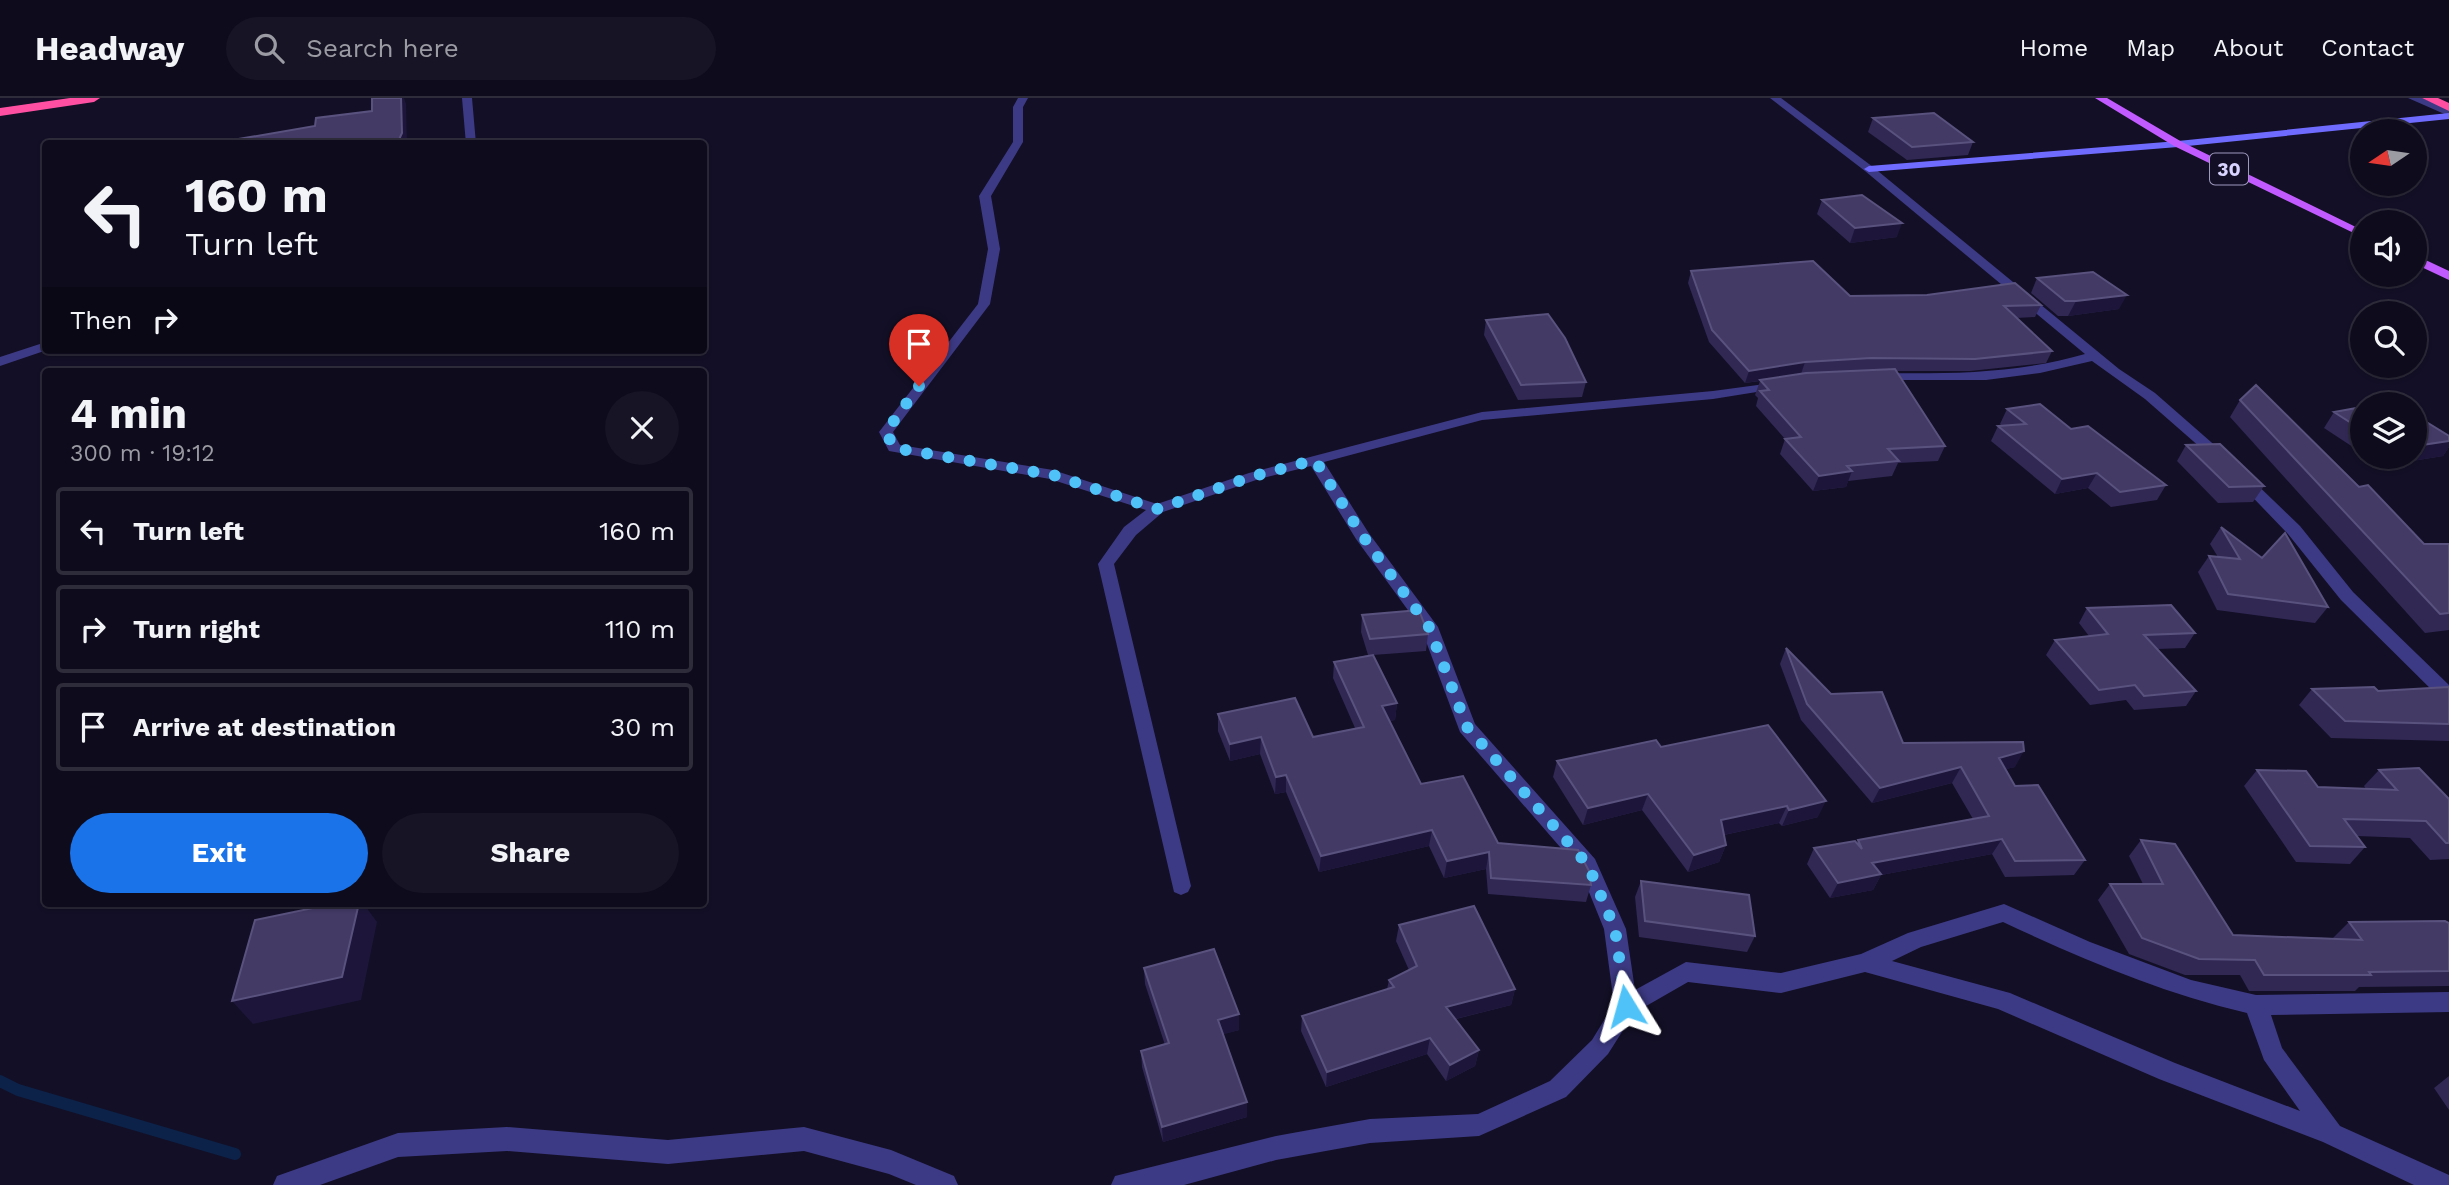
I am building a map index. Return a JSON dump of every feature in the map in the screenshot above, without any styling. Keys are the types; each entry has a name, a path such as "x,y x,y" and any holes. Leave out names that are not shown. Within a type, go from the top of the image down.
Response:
{"highway":[{"path":"0,102 28,98"},
{"path":"0,112 94,98"},
{"path":"2428,98 2449,106"},
{"path":"2436,98 2449,106"}],"main road":[{"name":"30","path":"2100,98 2178,144 2350,228"},
{"path":"2427,265 2449,276"}],"street":[{"path":"467,98 471,140"},
{"path":"1023,98 1018,107 1018,142 985,196 994,249 984,304 886,432 894,448 1053,475 1157,509"},
{"path":"1775,98 1869,169 2094,356 2150,396 2228,464 2294,530 2347,596 2449,696"},
{"path":"2413,98 2449,115"},
{"path":"1869,169 2178,144 2449,115"},
{"path":"0,362 42,347"},
{"path":"1866,377 1969,378 2053,369 2094,356"},
{"path":"1181,886 1106,564 1130,531 1157,509 1254,476 1482,416 1713,395 1801,381"},
{"path":"1315,460 1362,535 1429,627 1467,727 1588,865 1615,929 1626,1006"},
{"path":"1124,1185 1166,1178 1276,1148 1370,1131 1479,1125 1558,1089 1600,1047 1626,1006 1686,972 1781,983 1865,963 1916,939 2004,913 2082,949 2190,990 2256,1005 2449,1002"},
{"path":"1865,963 2002,1000 2167,1070 2331,1134 2442,1185"},
{"path":"2256,1005 2272,1053 2331,1134"},
{"path":"286,1185 398,1146 507,1139 668,1152 804,1139 891,1162 945,1185"}],"building":[{"path":"372,98 401,98 402,133 399,140 233,140 315,126 316,118 372,111"},
{"path":"1934,113 1973,142 1912,147 1873,118"},
{"path":"1862,195 1902,223 1855,228 1822,200"},
{"path":"1813,261 1850,296 1927,295 2015,283 2041,305 2004,306 2052,351 1975,359 1871,358 1805,362 1749,371 1712,330 1691,271"},
{"path":"2093,272 2127,295 2065,301 2037,278"},
{"path":"1548,314 1565,338 1586,382 1521,385 1486,320"},
{"path":"1895,369 1945,446 1888,449 1899,461 1847,466 1852,471 1819,476 1785,439 1801,437 1760,391 1769,390 1760,380 1806,373"},
{"path":"2256,385 2359,487 2368,485 2424,544 2449,544 2449,613 2440,614 2240,400"},
{"path":"2040,404 2071,429 2088,426 2166,485 2120,492 2097,473 2062,479 1998,426 2026,424 2007,409"},
{"path":"2350,409 2350,422 2334,412"},
{"path":"2427,422 2449,436 2449,441 2427,444"},
{"path":"2220,444 2264,486 2229,487 2186,445"},
{"path":"2221,527 2262,558 2285,533 2328,607 2228,594 2209,556 2240,559"},
{"path":"2171,605 2195,633 2144,635 2196,691 2144,696 2135,685 2099,690 2055,640 2108,634 2087,608"},
{"path":"1419,610 1428,634 1370,639 1362,615"},
{"path":"1786,648 1831,694 1882,692 1903,743 2023,742 2024,751 1999,758 2015,786 2038,785 2085,860 2015,861 2002,839 1872,863 1881,874 1838,883 1814,848 1855,841 1862,849 1858,840 1989,816 1961,767 1880,788 1807,704"},
{"path":"1373,655 1397,703 1382,706 1421,784 1463,776 1498,843 1578,850 1589,871 1591,885 1491,878 1489,852 1447,861 1432,830 1321,856 1286,775 1276,777 1261,737 1230,744 1218,714 1295,698 1313,737 1364,727 1334,662"},
{"path":"2374,687 2378,691 2449,687 2449,724 2345,721 2312,689"},
{"path":"1768,725 1826,801 1789,810 1787,806 1721,820 1726,845 1694,855 1648,794 1588,808 1557,761 1656,740 1661,747"},
{"path":"2419,768 2449,799 2449,843 2426,821 2344,819 2365,847 2310,846 2257,770 2306,771 2318,787 2397,790 2379,770"},
{"path":"2141,840 2175,844 2233,935 2362,940 2349,922 2445,921 2449,923 2449,971 2369,972 2371,975 2264,975 2255,960 2199,959 2142,938 2110,884 2163,884"},
{"path":"1641,881 1749,895 1755,936 1645,921"},
{"path":"1474,906 1515,989 1446,1007 1479,1050 1450,1065 1430,1038 1327,1072 1302,1016 1394,987 1389,980 1417,966 1399,925"},
{"path":"318,907 358,907 342,977 232,1001 255,920"},
{"path":"1214,949 1239,1014 1218,1020 1247,1102 1162,1127 1141,1051 1169,1043 1144,968"}],"waterway":[{"path":"0,1081 18,1090 235,1154"}],"route":[{"path":"919,386 886,432 894,448 1053,475 1157,509 1254,476 1315,460 1362,535 1429,627 1467,727 1527,792 1588,865 1615,929 1626,1006"}]}
